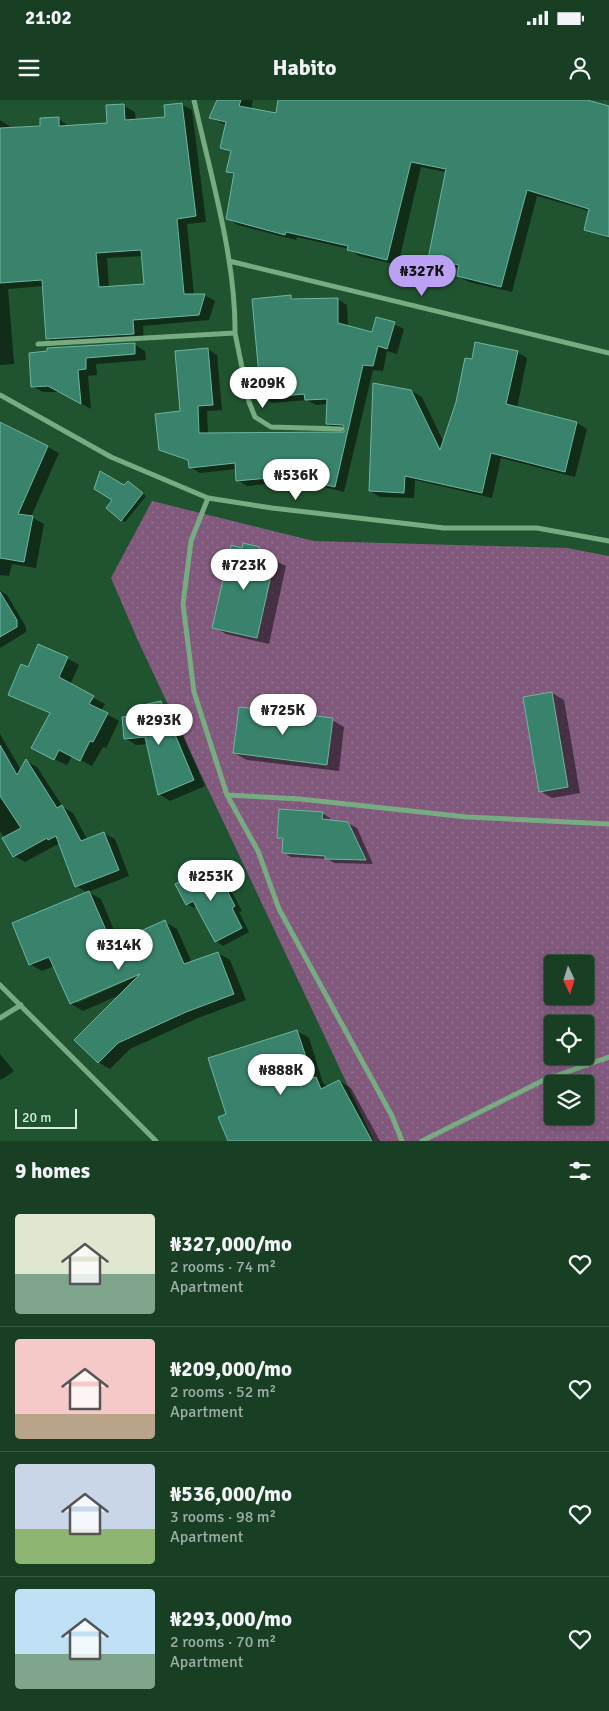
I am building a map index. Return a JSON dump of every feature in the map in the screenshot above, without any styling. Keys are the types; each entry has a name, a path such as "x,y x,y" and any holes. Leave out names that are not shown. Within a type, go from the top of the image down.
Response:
{"street":[{"path":"194,100 229,261 235,309 235,333 249,402 255,417 271,427 340,429"},
{"path":"229,261 609,353"},
{"path":"38,344 235,333"},
{"path":"0,395 111,457 208,498 272,508 444,528 538,528 609,540"},
{"path":"208,498 191,541 183,604 194,692 227,795 258,851 279,909 383,1098 402,1141"},
{"path":"227,795 300,799 467,817 609,824"},
{"path":"0,985 156,1141"},
{"path":"0,1018 21,1005"},
{"path":"422,1141 544,1080 609,1057"}],"shaded area":[{"path":"152,501 314,541 567,548 609,556 609,1141 374,1141 139,643 111,578"}],"building":[{"path":"217,100 241,100 239,106 276,113 278,100 587,100 609,106 609,237 584,230 589,209 527,190 501,287 457,276 459,265 428,259 446,169 411,162 387,260 347,250 348,246 286,232 285,235 226,219 234,173 226,172 231,151 220,148 226,122 209,118"},
{"path":"182,103 196,216 177,219 184,294 205,294 199,315 133,320 134,334 46,339 42,280 0,283 0,128 40,126 40,118 59,117 59,126 107,123 106,105 124,104 125,120 165,117 164,105","holes":["141,250 144,284 99,287 96,253"]},
{"path":"291,295 291,299 338,298 338,323 372,332 376,317 395,322 387,349 378,346 373,366 363,365 335,487 313,482 315,474 269,475 269,478 236,481 235,463 189,468 188,460 159,450 155,414 180,411 175,351 208,348 213,405 198,406 199,433 344,432 343,425 326,424 327,399 305,400 304,394 261,398 252,299"},
{"path":"475,342 518,351 506,404 577,422 565,472 491,453 482,493 405,476 404,493 369,491 373,383 411,390 440,450 456,402 465,358 472,359"},
{"path":"135,343 135,354 86,358 86,369 78,370 81,404 48,386 31,387 29,353 47,351 47,348"},
{"path":"0,422 48,446 18,514 33,516 24,562 0,558"},
{"path":"100,471 124,485 128,481 143,493 121,521 106,508 112,500 94,489"},
{"path":"243,543 260,547 258,555 275,558 257,638 212,628 231,545 242,548"},
{"path":"0,592 17,620 17,627 0,637"},
{"path":"38,644 68,657 59,677 94,696 89,704 108,713 93,742 90,741 80,761 59,750 54,760 31,748 50,713 8,695 21,664 28,667"},
{"path":"552,692 568,787 539,792 523,697"},
{"path":"161,701 194,780 158,795 145,737 124,739 122,717 140,715 138,706"},
{"path":"239,707 333,718 327,765 233,753"},
{"path":"0,745 17,775 26,759 57,808 62,805 81,841 104,832 119,870 75,887 56,836 48,840 47,838 13,857 2,838 21,828 0,796"},
{"path":"279,809 323,812 322,819 348,822 366,860 325,859 325,856 282,853 283,838 277,838"},
{"path":"213,864 235,906 232,908 242,928 215,942 193,901 186,905 175,884"},
{"path":"89,891 112,944 165,920 184,964 218,952 234,994 186,1012 118,1043 98,1063 74,1040 140,974 70,1004 49,957 29,965 12,923"},
{"path":"297,1030 313,1078 316,1077 321,1089 339,1080 372,1141 228,1141 218,1117 226,1114 208,1058"}]}
